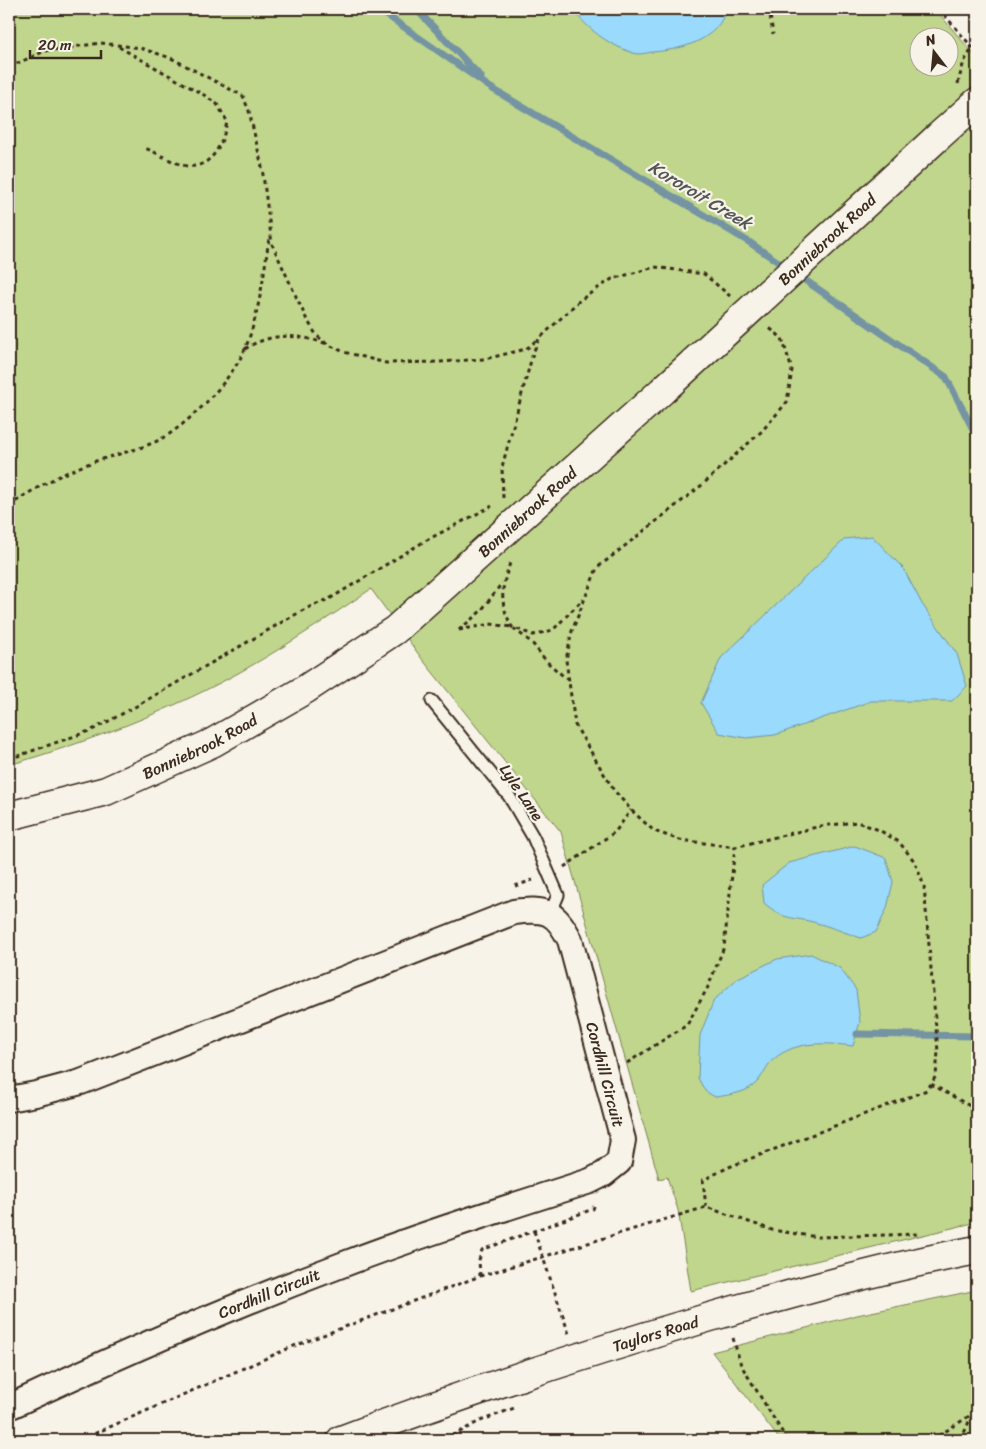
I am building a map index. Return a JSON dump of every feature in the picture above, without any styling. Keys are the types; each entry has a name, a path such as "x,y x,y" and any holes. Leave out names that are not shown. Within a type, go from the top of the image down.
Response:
{"street":[{"name":"Bonniebrook Road","path":"9,816 106,791 212,743 330,673 395,630 662,391 977,102"},
{"path":"9,1099 81,1082 514,912 535,909 550,914"},
{"name":"Cordhill Circuit","path":"9,1407 157,1340 338,1266 436,1230 590,1181 604,1174 619,1162 623,1151 620,1125 570,940 562,924 550,914"},
{"name":"Taylors Road","path":"340,1440 459,1396 576,1356 774,1299 968,1252"}],"lane":[{"name":"Lyle Lane","path":"432,701 509,796 533,837 558,895 550,914"}],"path":[{"path":"769,9 773,34"},
{"path":"940,9 973,48"},
{"path":"9,67 45,51 101,43 140,48 171,58 243,96 249,111 262,167 272,244 286,279 306,318 317,336 329,345"},
{"path":"117,45 217,104 227,121 222,144 217,152 198,164 188,166 145,148"},
{"path":"9,506 35,488 66,473 96,461 151,444 180,428 226,378 244,350 264,274 270,232"},
{"path":"244,350 258,340 293,335 329,345 344,352 386,363 486,359 526,349 580,300 612,279 656,267 704,274 732,298"},
{"path":"706,1207 703,1180 729,1167 927,1090 936,1076 938,1052 924,886 915,862 898,842 879,830 857,822 821,826 735,847 680,840 654,831 631,810 613,788 575,725 566,660 572,631 589,593 597,568 708,479 762,432 787,402 792,370 782,338 761,321"},
{"path":"503,498 502,467 539,338"},
{"path":"9,759 92,730 125,713 304,609 331,598 425,541 492,507"},
{"path":"511,560 503,582 501,595 505,615 512,627 532,643 546,662 568,681"},
{"path":"503,582 481,612 459,630 490,624 512,627 534,635 553,630 589,593"},
{"path":"606,1074 653,1048 687,1024 708,986 724,947 735,847"},
{"path":"931,1084 977,1110"},
{"path":"480,1276 478,1260 482,1250 593,1209 596,1202 590,1181"},
{"path":"80,1440 294,1346 480,1276 706,1207 772,1230 817,1237 926,1234"},
{"path":"534,1231 544,1256 576,1356"},
{"path":"732,1335 742,1365 787,1440"},
{"path":"932,1440 977,1411"},
{"path":"961,1440 971,1416"}],"green space":[{"path":"9,9 935,9 951,28 908,28 908,78 958,78 958,36 977,58 977,1222 691,1291 678,1210 667,1177 659,1179 561,832 422,659 371,589 265,658 221,683 162,711 71,746 9,765"},
{"path":"977,1290 977,1440 780,1440 712,1352 857,1315"}],"water":[{"path":"571,9 726,9 722,20 715,29 696,42 674,49 638,54 606,40 592,30"},
{"path":"872,536 903,568 922,604 957,654 967,686 952,701 871,701 775,735 746,738 719,733 701,703 721,658 845,539"},
{"path":"855,846 886,858 893,882 887,908 876,932 861,938 805,920 787,917 764,903 762,885 789,863"},
{"path":"811,954 840,968 856,990 860,1022 853,1046 812,1044 792,1049 772,1061 758,1081 749,1088 738,1093 715,1097 705,1091 698,1078 700,1035 714,1000 738,978 777,959"}],"waterway":[{"name":"Kororoit Creek","path":"378,9 491,88 749,242 787,268"},
{"path":"416,9 481,77"},
{"name":"Kororoit Creek","path":"796,274 946,377 977,437"},
{"path":"857,1034 977,1036"}]}
